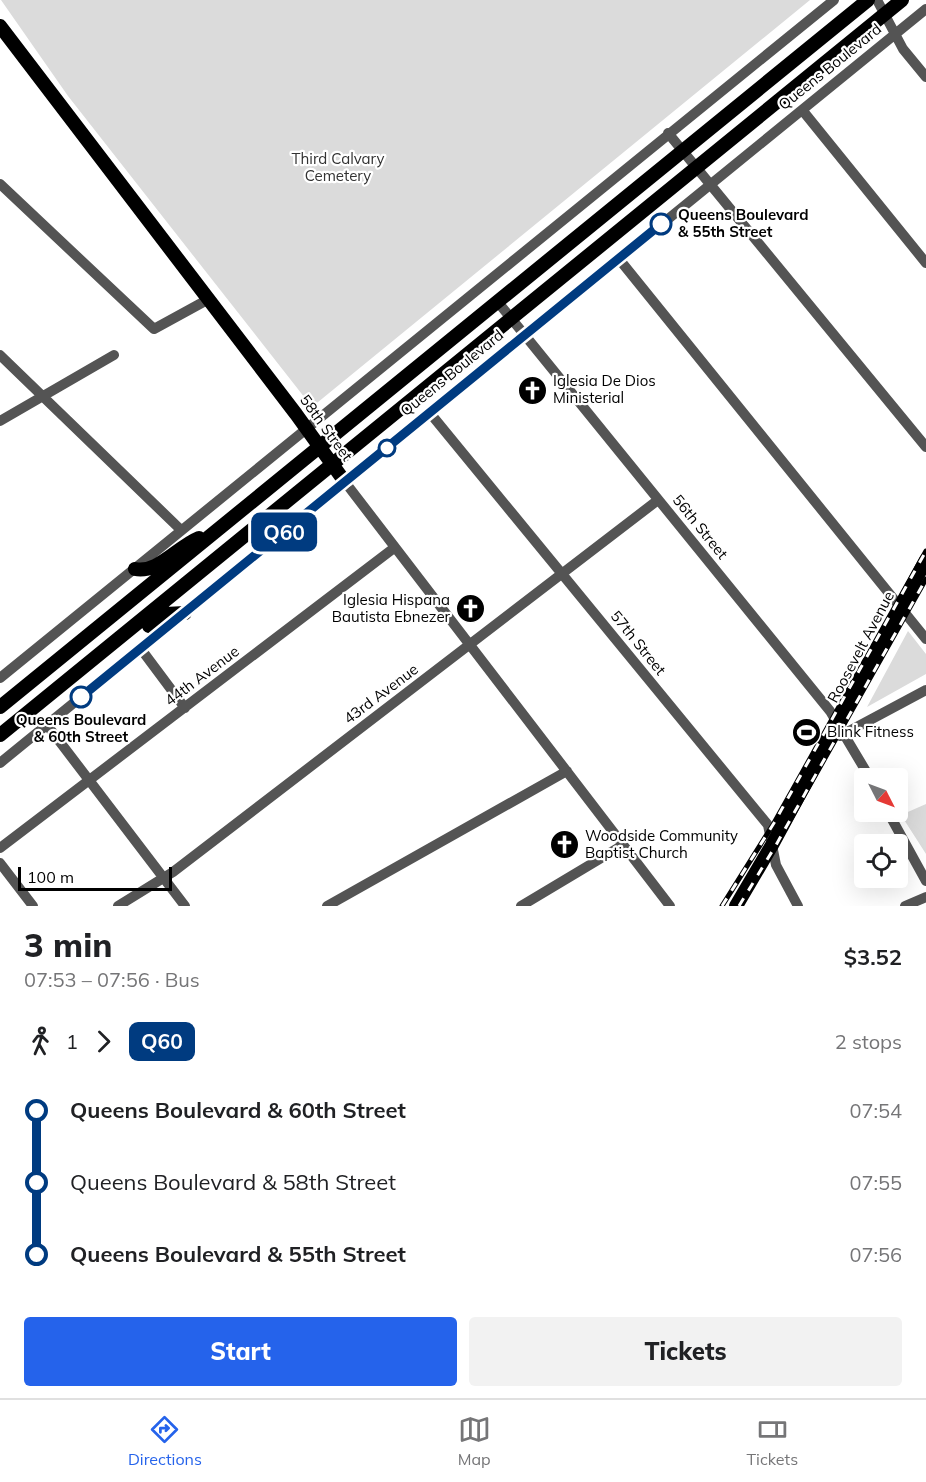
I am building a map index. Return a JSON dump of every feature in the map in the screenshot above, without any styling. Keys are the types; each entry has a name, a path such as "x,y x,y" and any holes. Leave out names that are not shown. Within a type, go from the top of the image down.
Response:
{"main road":[{"name":"Queens Boulevard","path":"0,707 868,0"},
{"name":"Queens Boulevard","path":"0,735 902,0"},
{"name":"58th Street","path":"0,26 345,482"},
{"path":"135,569 153,568 182,545 217,530"},
{"name":"Roosevelt Avenue","path":"736,906 772,845 826,744 842,729 926,560"},
{"path":"98,656 135,637 165,614 185,613"}],"street":[{"path":"0,678 834,0"},
{"path":"877,0 895,34 926,77"},
{"name":"Queens Boulevard","path":"0,763 926,9"},
{"path":"803,111 926,263"},
{"path":"668,133 926,447"},
{"path":"0,184 154,329 207,300"},
{"path":"619,259 926,639"},
{"name":"56th Street","path":"497,301 842,729 864,768"},
{"path":"0,355 181,530"},
{"path":"0,421 114,355"},
{"name":"57th Street","path":"430,413 768,825 776,865 798,906"},
{"name":"58th Street","path":"345,482 670,906"},
{"name":"43rd Avenue","path":"118,906 163,878 658,500"},
{"name":"44th Avenue","path":"0,848 394,548"},
{"path":"141,649 185,708"},
{"path":"842,729 926,690"},
{"path":"47,725 185,906"},
{"path":"327,906 567,771"},
{"path":"894,822 926,881"},
{"path":"521,906 623,845"},
{"path":"0,863 33,906"},
{"path":"905,906 926,897"}],"green space":[{"name":"Third Calvary Cemetery","path":"1,0 810,0 312,407 68,96"},
{"path":"908,631 926,654 926,674 867,707"},
{"path":"926,804 926,854 905,822 908,822 908,812"}],"railway":[{"path":"722,906 774,823 926,551"},
{"path":"739,906 776,845 926,579"}],"bus line":[{"name":"Q60","path":"81,697 661,224"}],"place":[{"name":"Queens Boulevard & 55th Street","path":"661,224"},
{"name":"Iglesia De Dios Ministerial","path":"532,390"},
{"name":"Iglesia Hispana Bautista Ebnezer","path":"471,609"},
{"name":"Queens Boulevard & 60th Street","path":"81,697"},
{"name":"Blink Fitness","path":"806,732"},
{"name":"Woodside Community Baptist Church","path":"564,845"}]}
